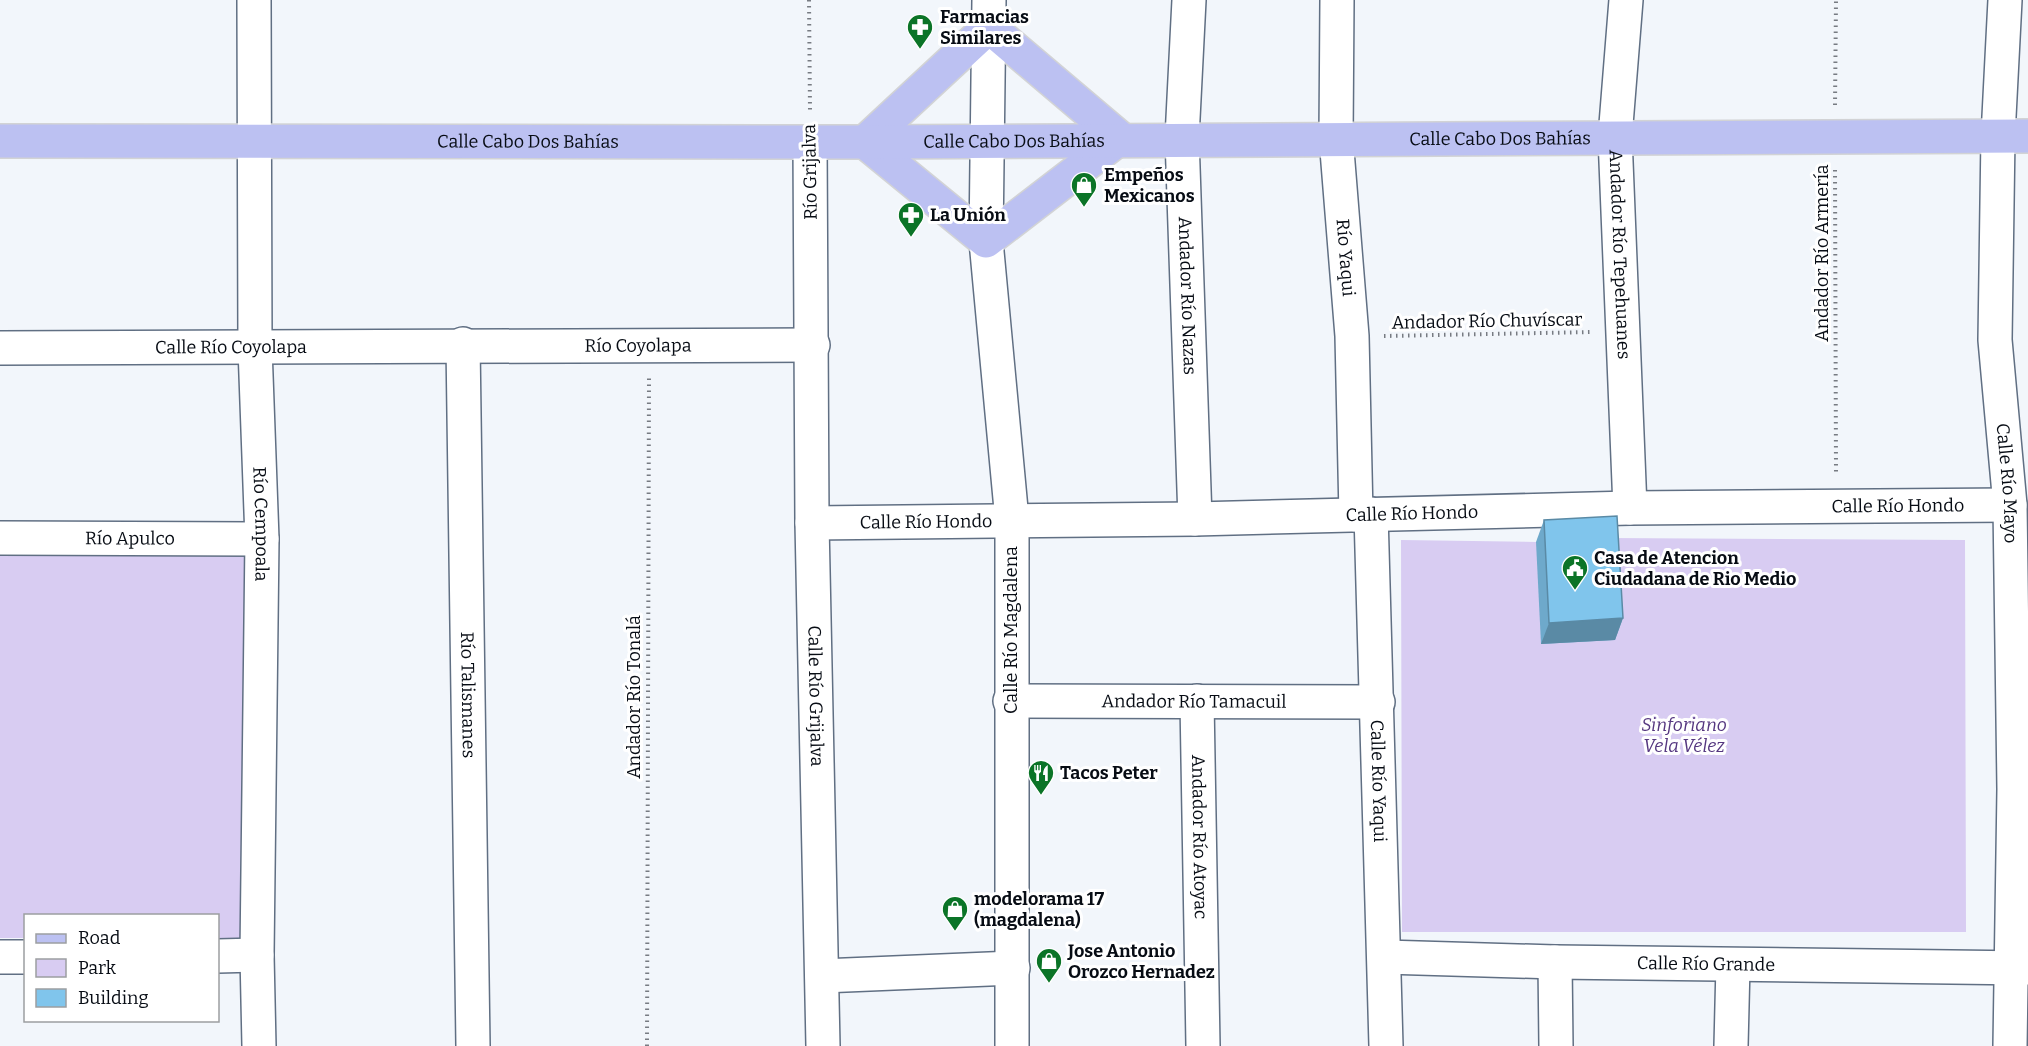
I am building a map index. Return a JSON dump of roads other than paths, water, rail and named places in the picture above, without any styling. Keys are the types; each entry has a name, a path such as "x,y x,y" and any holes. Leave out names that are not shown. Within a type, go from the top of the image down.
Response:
{"main road":[{"path":"989,14 1120,138 986,241 865,142 989,14"},
{"name":"Calle Cabo Dos Bahías","path":"0,141 865,142 1120,138 2013,136"}],"street":[{"name":"Río Cempoala","path":"254,0 252,141 255,348 262,539 257,955 259,1046"},
{"name":"Andador Río Nazas","path":"1189,0 1182,138 1195,519"},
{"name":"Río Yaqui","path":"1336,0 1336,138 1364,515"},
{"name":"Andador Río Tepehuanes","path":"1626,0 1615,138 1630,508"},
{"name":"Calle Río Mayo","path":"2005,0 2013,136 1995,340 2010,505 2021,789 2020,968 2010,1046"},
{"name":"Calle Río Magdalena","path":"989,14 986,241 1012,520 1010,701 1012,1046"},
{"name":"Río Grijalva","path":"810,142 813,345"},
{"name":"Calle Río Coyolapa","path":"0,348 255,348 464,344"},
{"name":"Río Coyolapa","path":"464,344 649,348 813,345"},
{"name":"Río Talismanes","path":"464,344 473,1046"},
{"name":"Calle Río Grijalva","path":"813,345 813,523 823,1046"},
{"name":"Calle Río Hondo","path":"813,523 1195,519 1630,508 2010,505"},
{"name":"Calle Río Yaqui","path":"1364,515 1378,702 1386,1046"},
{"name":"Río Apulco","path":"0,538 262,539"},
{"name":"Andador Río Tamacuil","path":"1010,701 1378,702"},
{"name":"Andador Río Atoyac","path":"1197,701 1203,1046"},
{"path":"219,956 257,955"},
{"path":"0,957 24,957"},
{"name":"Calle Río Grande","path":"1385,957 1556,963 2020,968"},
{"path":"1556,963 1556,1046"},
{"path":"1731,1046 1733,965"},
{"path":"822,976 1012,968"}],"place":[{"name":"Farmacias Similares","path":"920,50"},
{"name":"Empeños Mexicanos","path":"1084,208"},
{"name":"La Unión","path":"911,238"},
{"name":"Casa de Atencion Ciudadana de Rio Medio","path":"1575,591"},
{"name":"Tacos Peter","path":"1041,796"},
{"name":"modelorama 17 (magdalena)","path":"955,932"},
{"name":"Jose Antonio Orozco Hernadez","path":"1049,984"}],"park label":[{"name":"Sinforiano Vela Vélez","path":"1684,735"}]}
